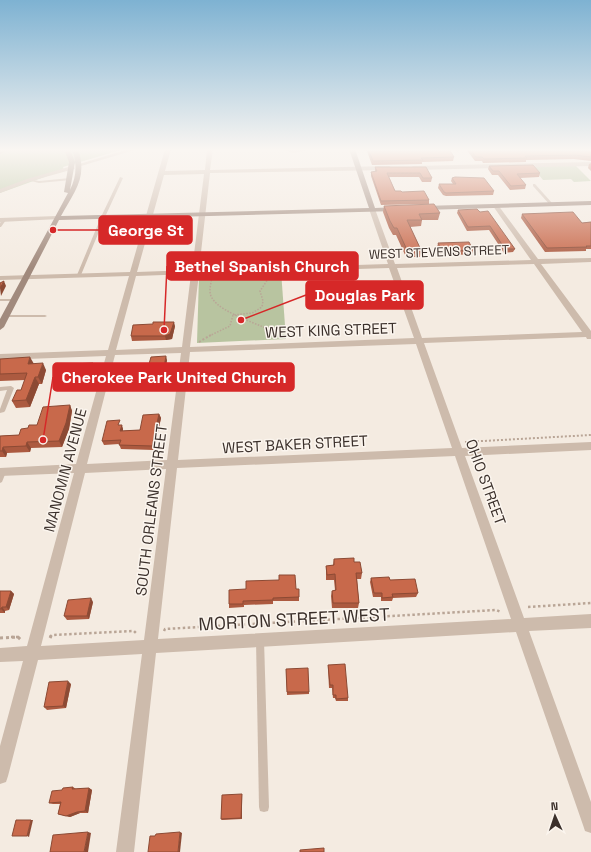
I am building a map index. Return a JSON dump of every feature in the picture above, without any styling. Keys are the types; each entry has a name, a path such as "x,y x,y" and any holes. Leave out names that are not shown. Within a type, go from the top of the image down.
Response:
{"street":[{"path":"66,201 68,189"},
{"path":"0,327 25,277 73,189"},
{"name":"MANOMIN AVENUE","path":"0,776 111,353 157,189"},
{"name":"SOUTH ORLEANS STREET","path":"125,852 205,189"},
{"name":"OHIO STREET","path":"365,189 418,341 461,447 591,825"},
{"path":"420,208 591,203"},
{"path":"496,206 590,335"},
{"path":"2,220 404,209"},
{"name":"WEST STEVENS STREET","path":"2,280 25,277 194,271 591,260"},
{"name":"WEST KING STREET","path":"0,356 590,335"},
{"name":"WEST BAKER STREET","path":"1,475 171,466 461,447 591,446"},
{"name":"MORTON STREET WEST","path":"0,655 149,648 260,640 591,621"}],"lane":[{"path":"79,275 116,189"},
{"path":"537,189 551,204"},
{"path":"0,226 2,220"},
{"path":"0,300 14,300"},
{"path":"5,316 45,316"},
{"path":"0,389 11,388 2,411"},
{"path":"260,640 264,807"}],"path":[{"path":"196,343 230,326 233,315 252,313 262,307 263,301 260,291 270,275"},
{"path":"212,277 210,290 212,299 237,315 279,332 291,341 302,345"},
{"path":"461,447 466,441 591,435"},
{"path":"528,607 591,603"},
{"path":"163,632 165,629 496,610 501,612"},
{"path":"50,638 52,635 134,631 136,633"},
{"path":"0,638 18,637 21,640"}],"green space":[{"path":"0,189 12,189 0,193"},
{"path":"281,271 286,339 197,343 199,276 204,274"}],"building":[{"path":"377,189 394,189 395,191 402,192 424,191 429,200 381,201"},
{"path":"442,189 492,189 494,191 446,193"},
{"path":"434,204 440,213 419,214 422,220 407,220 421,250 407,250 397,228 394,228 390,221 384,206"},
{"path":"477,209 480,212 488,211 515,249 505,249 490,226 468,227 458,210"},
{"path":"573,212 582,223 591,222 591,246 547,248 522,214"},
{"path":"469,242 473,250 442,251 438,243"},
{"path":"153,322 174,322 170,334 165,336 131,336 133,325 153,324"},
{"path":"166,356 162,379 145,380 146,374 126,375 128,364 149,364 151,357"},
{"path":"30,357 28,364 43,363 38,377 35,377 26,400 12,401 17,390 21,390 27,373 0,374 0,359"},
{"path":"93,363 90,373 86,373 82,383 66,384 72,364"},
{"path":"70,405 66,423 59,441 27,442 26,446 3,447 2,451 0,451 0,436 19,435 21,429 28,428 29,425 37,425 43,407"},
{"path":"159,414 152,446 119,445 121,440 102,441 107,421 120,420 118,425 122,425 120,431 140,430 143,415"},
{"path":"354,558 354,562 360,562 362,573 356,573 359,603 333,603 332,591 336,590 335,574 327,575 326,566 334,565 334,559"},
{"path":"279,575 295,575 296,589 299,589 299,597 243,601 243,604 229,604 229,590 246,589 246,581 279,580"},
{"path":"389,577 390,580 415,579 418,593 392,594 393,597 382,598 382,593 374,593 371,578"},
{"path":"0,591 11,591 6,607 2,607 1,609 0,609"},
{"path":"91,598 87,616 64,616 68,600"},
{"path":"345,664 348,698 336,699 336,695 333,695 333,685 330,685 328,665"},
{"path":"308,668 309,692 287,692 286,669"},
{"path":"68,681 63,706 44,707 49,682"},
{"path":"73,787 72,789 89,788 85,811 66,816 58,814 61,802 49,803 52,791"},
{"path":"242,794 241,818 221,819 222,795"},
{"path":"16,820 31,820 27,836 12,836"},
{"path":"88,832 84,852 50,852 53,835"},
{"path":"180,832 178,852 148,852 150,836"},
{"path":"324,848 324,852 300,852 300,850"}],"place":[{"name":"George St","path":"53,230"},
{"name":"Douglas Park","path":"241,320"},
{"name":"Bethel Spanish Church","path":"164,330"},
{"name":"Cherokee Park United Church","path":"43,440"}]}
